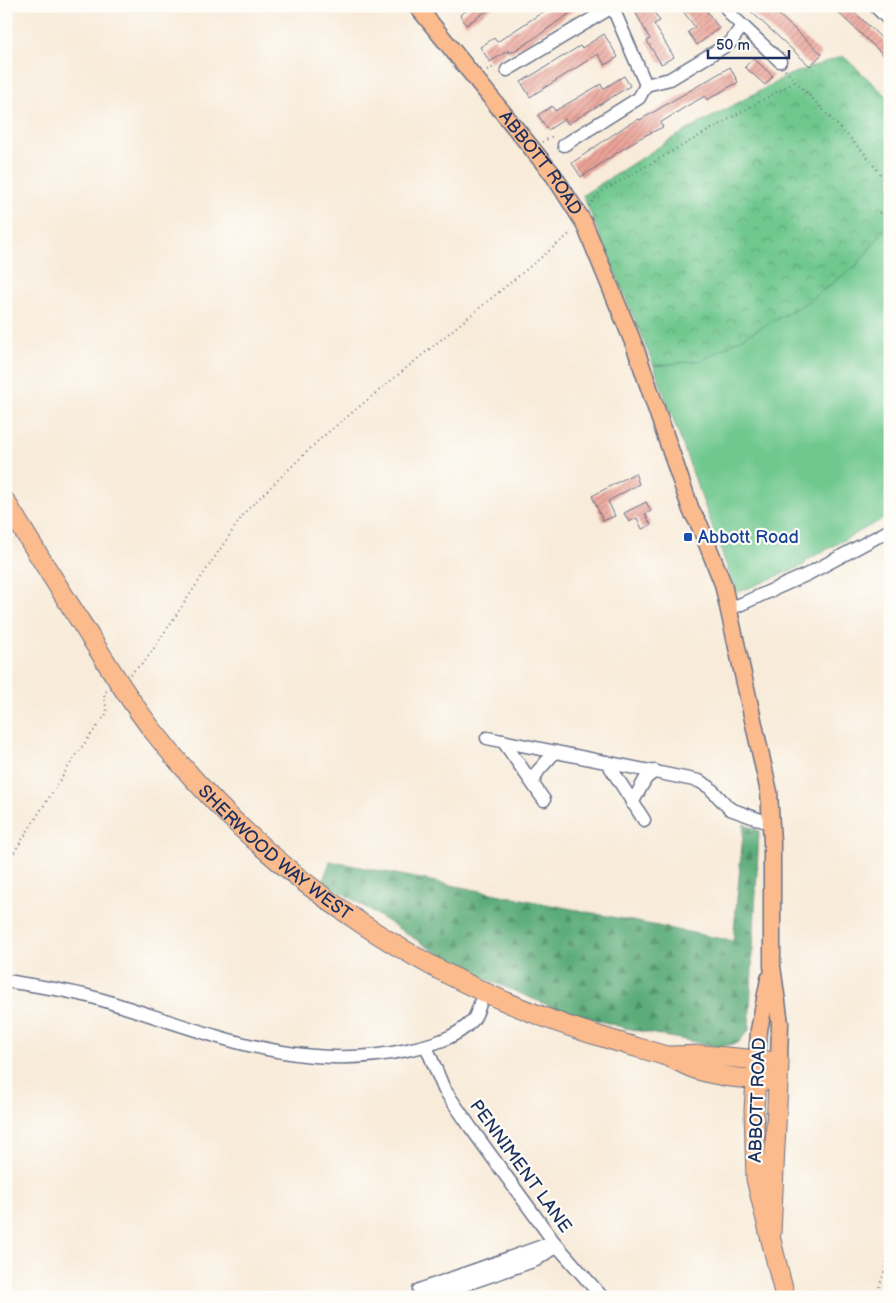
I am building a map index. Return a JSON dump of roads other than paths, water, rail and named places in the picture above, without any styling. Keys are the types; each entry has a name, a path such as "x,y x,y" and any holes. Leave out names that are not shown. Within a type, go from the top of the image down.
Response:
{"highway":[{"name":"SHERWOOD WAY WEST","path":"6,502 118,682 188,774 268,853 334,906 402,950 484,993 530,1014 666,1056 697,1070 779,1071"},
{"name":"ABBOTT ROAD","path":"757,1070 754,1110 756,1179 784,1297"},
{"name":"ABBOTT ROAD","path":"770,1233 779,1071"}],"main road":[{"name":"ABBOTT ROAD","path":"417,6 586,215 635,347 691,510 693,529 713,588 728,610 756,724 769,792 772,824 772,966 780,1023 779,1071"},
{"name":"ABBOTT ROAD","path":"757,1070 759,1030 772,966"}],"street":[{"path":"507,70 612,6 646,85"},
{"path":"725,6 742,26 780,61"},
{"path":"875,6 890,21"},
{"path":"564,145 639,98 646,85 670,79 730,43 742,26"},
{"path":"728,610 808,574 890,530"},
{"path":"487,738 699,781 709,787 730,809 772,824"},
{"path":"503,741 544,800"},
{"path":"533,782 538,771 555,752"},
{"path":"607,762 644,820"},
{"path":"632,803 646,778 656,771"},
{"path":"6,981 97,998 259,1049 333,1059 370,1058 426,1046 446,1039 473,1020 484,993"},
{"name":"PENNIMENT LANE","path":"426,1046 444,1089 555,1244 602,1297"},
{"path":"424,1293 555,1244"}],"place":[{"name":"Abbott Road","path":"688,537"}]}
